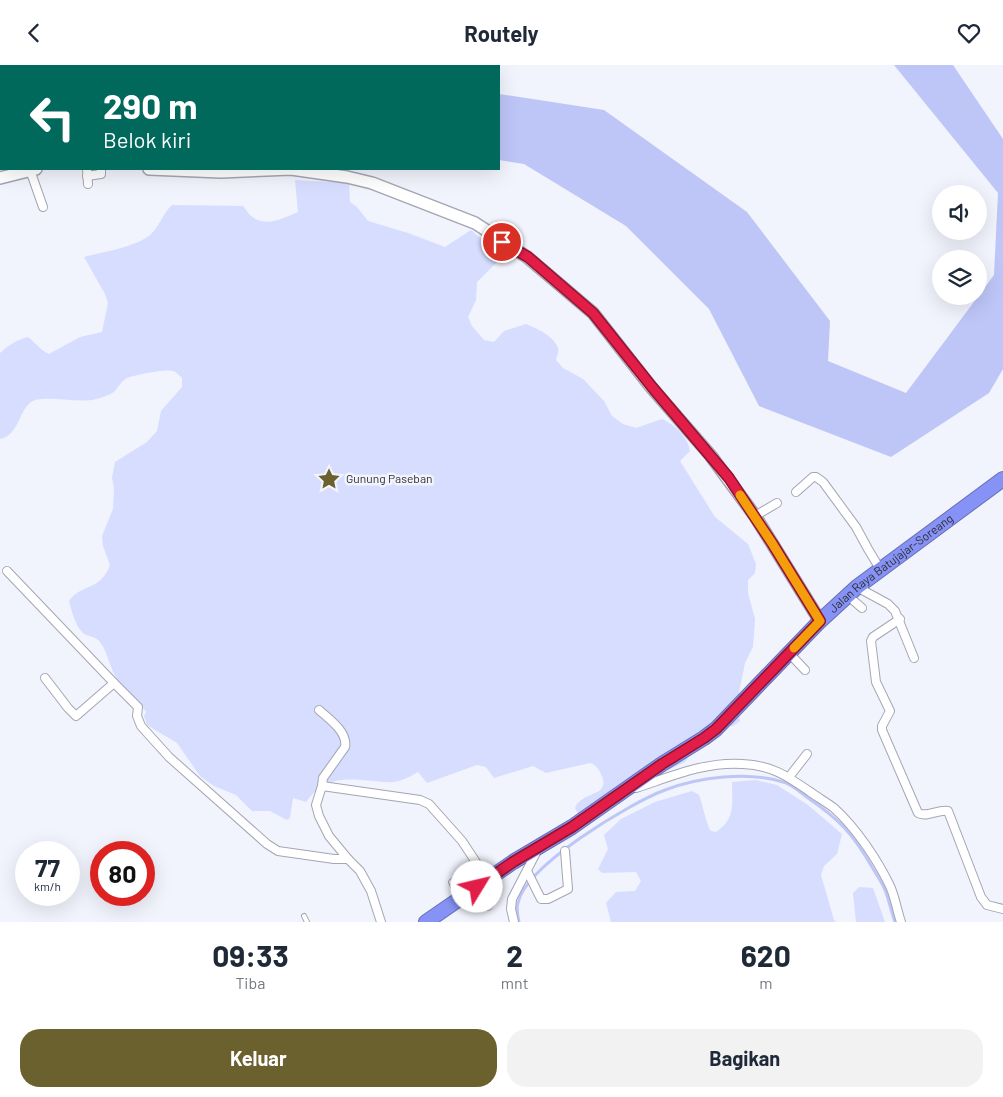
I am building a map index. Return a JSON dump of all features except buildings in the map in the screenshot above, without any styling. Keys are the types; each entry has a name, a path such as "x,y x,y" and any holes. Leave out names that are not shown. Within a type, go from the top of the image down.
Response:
{"highway":[{"name":"Jalan Raya Batujajar-Soreang","path":"426,922 716,729 820,621 852,591 1003,479"}],"street":[{"path":"0,178 33,170 43,207"},
{"path":"87,176 100,174 101,170"},
{"path":"173,170 221,172 268,170"},
{"path":"298,170 347,177 372,183 475,223 528,257 593,313 652,387 711,456 755,517 820,621"},
{"path":"796,492 813,477 823,482 856,527 880,569"},
{"path":"755,517 778,503"},
{"path":"7,571 138,707 137,716 141,726 170,757 267,844 278,851 334,859 348,859"},
{"path":"852,591 862,608"},
{"path":"852,591 888,604 895,611 900,619 914,658"},
{"path":"900,619 873,637 871,641 878,690 890,711 882,726 882,730 918,813 923,815 948,811 981,897 987,905 1003,909"},
{"path":"789,653 804,670"},
{"path":"45,678 68,708 76,715 114,683"},
{"path":"319,710 344,735 346,741 345,747 323,778 316,805 317,811 329,836 360,871 370,891 381,922"},
{"path":"789,777 807,755"},
{"path":"625,791 679,773 715,765 742,763 771,768 789,777 833,807 851,825 867,847 890,886 901,922"},
{"path":"322,786 420,800 429,804 462,841 482,883 488,907"},
{"path":"514,922 511,909 512,899 528,873 539,847"},
{"path":"528,873 542,899 568,889 565,851"}],"lane":[{"path":"460,899 450,883 467,871 482,883"},
{"path":"304,916 307,922"}],"shaded area":[{"path":"894,65 953,65 1003,139 1003,369 989,393 891,457 759,406 709,309 626,226 524,164 500,160 500,94 604,110 747,212 830,321 828,361 906,393 972,305 987,305 987,284 994,275 998,193"},
{"path":"295,180 349,183 350,202 357,207 368,221 445,247 471,230 502,257 477,282 476,300 468,317 472,326 484,340 494,342 504,331 526,324 535,328 556,344 558,353 556,360 563,368 583,379 604,401 612,416 623,424 636,428 662,419 684,436 690,451 680,461 715,517 748,544 756,564 755,573 748,580 748,593 755,619 753,647 745,663 737,702 740,721 733,726 723,726 705,732 685,762 578,814 575,808 578,803 598,792 603,785 599,770 590,763 546,773 533,766 494,778 486,767 477,765 427,783 418,772 406,779 393,782 353,779 336,781 320,788 306,802 293,798 290,818 287,820 270,811 252,811 236,795 214,786 200,776 177,743 147,725 144,716 146,712 118,680 100,642 80,630 69,601 74,595 101,579 106,574 110,565 103,546 102,536 113,509 114,489 112,478 115,462 147,442 157,431 161,411 182,387 182,378 173,371 143,374 127,378 114,392 98,399 44,399 31,402 23,411 11,433 0,439 0,353 13,343 28,337 49,354 80,337 102,332 108,303 105,294 84,257 145,239 154,231 172,205 243,206 256,219 268,222 274,221 298,212"},
{"path":"756,780 777,785 808,805 842,834 837,854 824,866 821,875 836,922 611,922 606,903 616,892 635,891 641,881 636,872 602,873 598,869 608,849 604,835 621,819 655,802 692,791 699,795 709,829 716,832 727,822 732,810 732,782"},
{"path":"859,887 873,888 885,922 856,922 853,893"}],"waterway":[{"path":"519,922 517,905 525,888 558,854 581,837 628,808 665,790 678,785 708,779 739,776 786,783 837,820 852,836 881,881 895,922"}],"slow traffic":[{"path":"740,495 820,621 794,648"}],"place":[{"name":"Gunung Paseban","path":"329,479"}],"route":[{"path":"477,887 513,862 572,827 716,729 820,621 729,478 652,387 593,313 528,257 502,242"}]}
